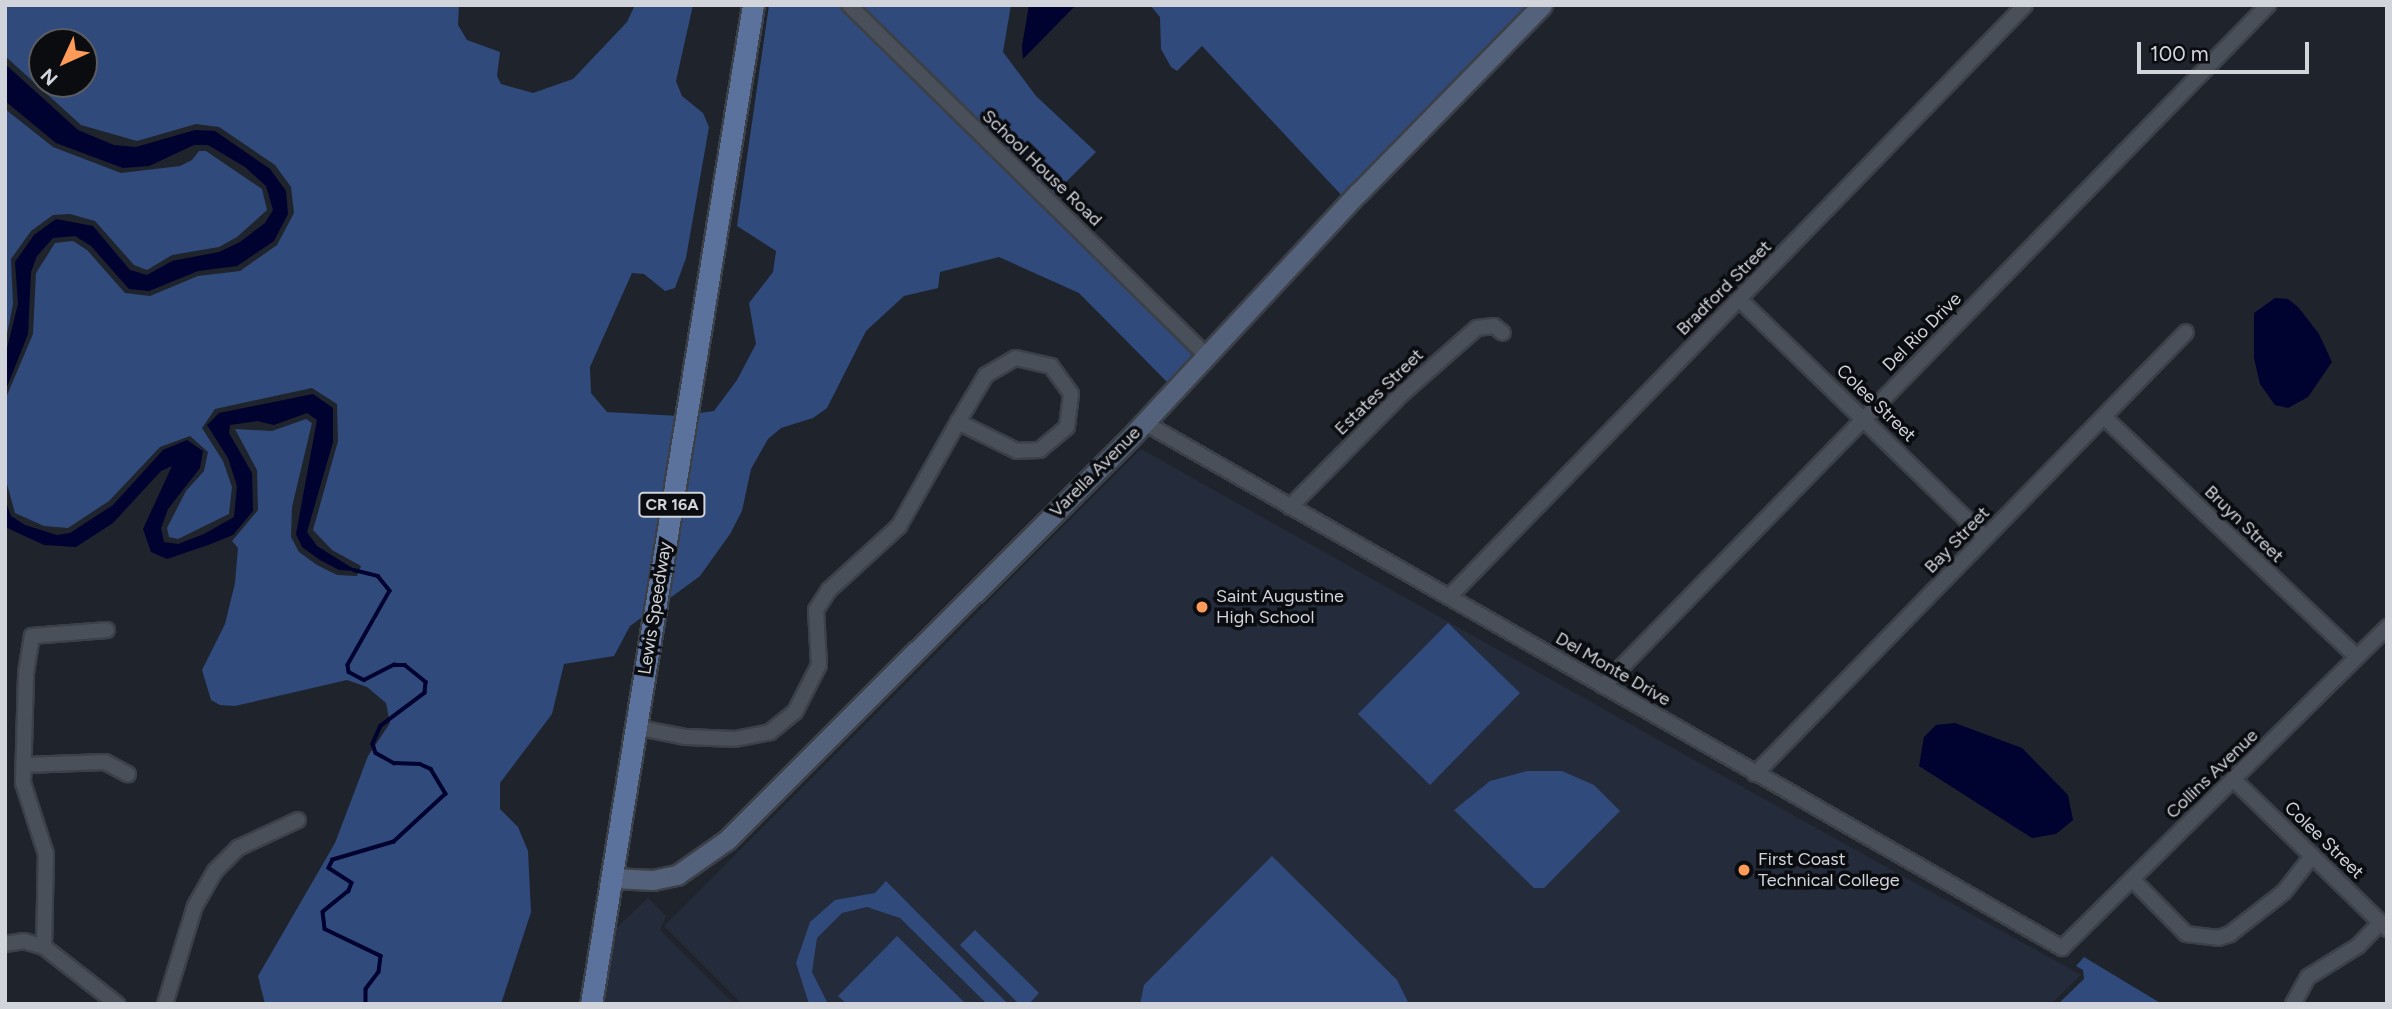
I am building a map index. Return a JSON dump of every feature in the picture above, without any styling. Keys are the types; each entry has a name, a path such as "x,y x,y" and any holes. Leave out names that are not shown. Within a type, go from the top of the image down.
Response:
{"main road":[{"name":"Lewis Speedway","path":"591,1004 753,5"}],"street":[{"name":"School House Road","path":"849,5 1208,357"},
{"name":"Varella Avenue","path":"613,878 665,879 711,854 1145,423 1358,193 1542,5"},
{"name":"Bradford Street","path":"1449,597 2025,5"},
{"name":"Del Rio Drive","path":"1603,686 2268,5"},
{"name":"Colee Street","path":"1739,299 1985,537"},
{"name":"Estates Street","path":"1290,507 1403,393 1476,328 1494,326 1503,333"},
{"name":"Bay Street","path":"1755,774 2186,332"},
{"path":"635,727 686,737 735,739 770,732 795,712 818,665 816,610 829,590 899,526 958,422 986,375 1016,358 1051,366 1071,394 1067,427 1040,450 1017,451 958,422"},
{"name":"Bruyn Street","path":"2105,418 2357,657"},
{"name":"Del Monte Drive","path":"1145,423 2062,948"},
{"name":"Collins Avenue","path":"2062,948 2387,627"},
{"path":"44,947 47,854 25,800 26,673 32,636 107,630"},
{"path":"25,765 105,762 128,774"},
{"name":"Colee Street","path":"2234,779 2384,926"},
{"path":"165,1004 195,906 215,871 238,848 298,820"},
{"path":"2132,879 2186,934 2218,938 2258,914 2296,880 2312,856"},
{"path":"2293,1004 2308,976 2358,946 2384,926"},
{"path":"5,944 24,942 44,947 117,1004"}],"shaded area":[{"path":"5,5 459,5 458,25 467,40 500,52 497,76 501,84 533,93 573,79 627,22 635,5 693,5 676,81 682,96 703,113 709,127 686,258 675,288 665,291 644,274 632,273 590,367 591,393 607,412 679,416 648,613 630,626 614,656 564,664 552,714 500,783 500,809 518,827 528,851 531,912 501,1004 265,1004 258,976 335,843 368,756 390,723 386,703 367,687 347,680 235,706 220,705 211,700 202,670 225,624 235,583 238,548 232,541 258,510 257,470 235,429 272,431 306,419 312,423 292,507 291,537 299,552 317,565 337,575 357,576 361,566 332,550 313,530 338,441 337,404 312,388 215,409 202,428 223,461 232,487 229,514 178,539 169,537 167,528 186,491 204,471 208,452 190,436 160,447 109,501 68,528 44,526 15,513 5,477 5,400 33,334 36,273 55,243 73,241 87,250 125,293 150,296 198,276 240,271 277,245 294,213 291,187 275,165 219,127 196,124 137,141 81,125 51,98 98,98 98,28 28,28 28,77 5,56"},
{"path":"769,5 839,5 1197,360 1171,386 1079,293 999,257 940,272 938,288 904,296 866,331 827,408 813,418 781,428 768,439 751,469 742,511 730,534 700,576 662,604 692,414 714,411 737,380 756,344 749,303 773,272 776,251 737,226"},
{"path":"858,5 1011,5 1003,52 1036,96 1096,152 1052,196"},
{"path":"1029,5 1076,5 1023,59 1022,46"},
{"path":"1150,5 1534,5 1345,199 1202,46 1177,71 1171,67 1161,49 1160,17"},
{"path":"5,64 28,85 28,98 43,98 78,130 114,145 136,147 195,130 215,131 270,169 286,191 288,214 274,241 237,266 198,271 149,291 129,289 91,246 75,236 53,238 37,256 31,272 28,334 5,392 5,356 18,304 15,262 34,235 56,219 93,226 130,270 147,275 172,261 219,252 240,242 265,223 273,210 266,186 245,167 208,145 194,145 149,166 123,168 56,143 5,101"},
{"path":"5,109 53,147 121,173 180,166 192,160 199,151 206,151 262,189 267,210 237,237 219,247 172,255 147,270 134,265 95,221 70,214 53,215 31,231 11,259 13,304 5,344"},
{"path":"2275,298 2288,299 2298,307 2319,334 2332,362 2308,397 2288,408 2275,405 2260,384 2254,358 2254,313"},
{"path":"313,394 333,408 333,442 307,532 317,546 357,571 339,570 320,560 302,547 296,534 317,420 307,413 274,425 257,421 230,425 229,433 252,473 253,511 233,535 211,544 167,559 151,552 143,529 172,466 161,471 113,523 76,547 44,545 5,527 5,499 11,516 25,525 57,535 70,533 113,505 163,450 187,440 203,451 200,468 168,509 161,528 164,542 178,544 204,534 234,517 237,486 228,458 207,425 219,413"},
{"name":"Saint Augustine High School","path":"1141,449 2081,975 2051,1004 742,1004 664,926"},
{"path":"1448,623 1520,693 1430,785 1358,714"},
{"path":"1955,723 2022,748 2068,795 2073,820 2056,834 2032,838 1919,766 1924,737 1936,725"},
{"path":"1527,771 1562,771 1594,785 1620,811 1544,888 1534,888 1454,810 1490,781"},
{"path":"1272,856 1397,980 1409,1004 1140,1004 1144,985"},
{"path":"886,881 1008,1004 987,1004 900,918 867,907 842,913 817,938 812,972 828,1004 809,1004 796,963 810,922 835,900 875,893"},
{"path":"648,898 666,916 660,930 734,1004 600,1004 609,935"},
{"path":"975,930 1039,993 1029,1004 1019,1004 960,945"},
{"path":"897,936 966,1004 847,1004 838,996"},
{"path":"2084,957 2162,1004 2058,1004 2084,979 2083,970 2076,966"}],"waterway":[{"path":"354,570 378,576 390,591 348,665 349,672 364,680 394,665 405,665 426,682 425,693 381,726 373,744 376,753 394,763 420,764 431,769 446,794 394,842 333,860 329,868 352,883 349,891 323,912 325,929 381,956 379,972 366,989 366,1004"}],"place":[{"name":"Saint Augustine High School","path":"1202,607"},
{"name":"First Coast Technical College","path":"1744,870"}]}
